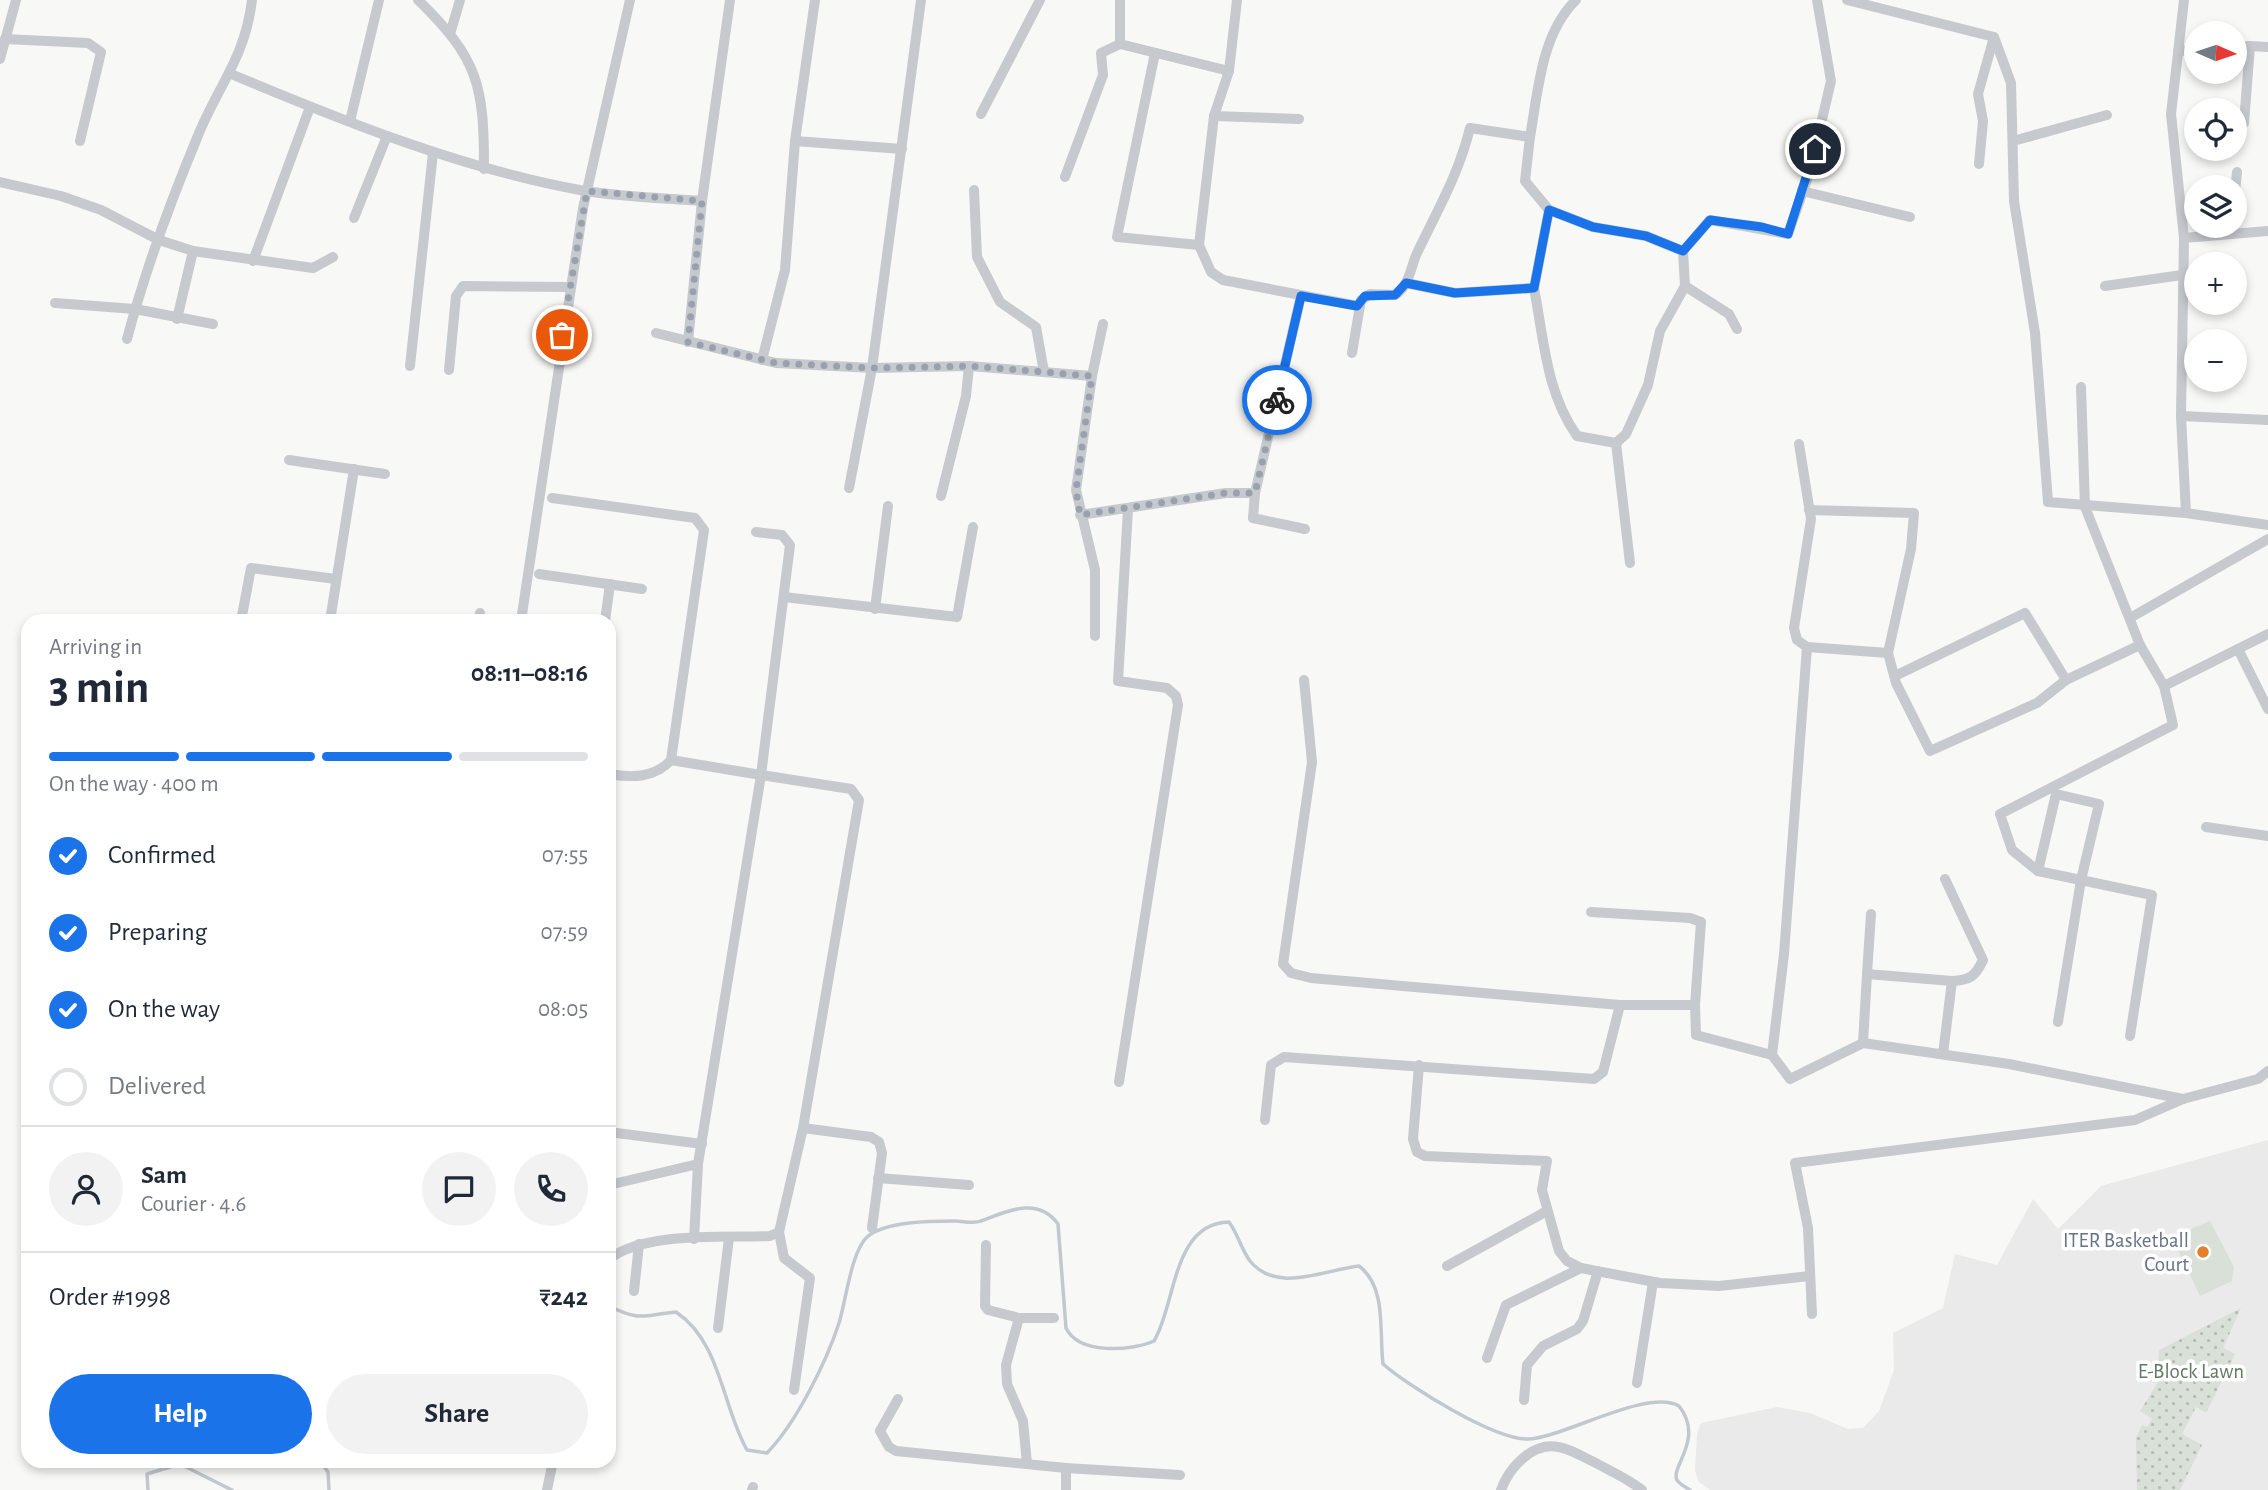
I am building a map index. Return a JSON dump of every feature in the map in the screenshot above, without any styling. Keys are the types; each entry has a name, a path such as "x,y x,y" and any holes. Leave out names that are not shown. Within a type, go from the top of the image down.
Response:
{"street":[{"path":"0,58 16,0"},
{"path":"127,339 135,309 197,136 231,74 243,41 252,0"},
{"path":"351,121 379,0"},
{"path":"418,0 463,50 480,90 484,169"},
{"path":"450,34 460,0"},
{"path":"521,614 569,287 587,191 631,0"},
{"path":"688,342 702,201 730,0"},
{"path":"762,360 785,270 795,141 815,0"},
{"path":"849,488 872,368 921,0"},
{"path":"981,114 1041,0"},
{"path":"1120,0 1120,44"},
{"path":"1237,0 1229,71 1214,116 1199,245 1211,272 1223,280 1357,306"},
{"path":"1576,0 1566,5 1545,54 1525,181 1549,210 1593,227 1646,236 1683,251"},
{"path":"1616,443 1626,434 1648,386 1660,331 1685,286 1683,251 1710,220 1762,227 1788,234 1832,81 1817,0"},
{"path":"1847,0 1994,37"},
{"path":"2184,0 2171,114 2183,238 2181,416 2186,513"},
{"path":"1994,37 2011,83 2014,201 2035,333 2048,502 2186,513 2268,525"},
{"path":"1979,164 1983,121 1978,94 1994,37"},
{"path":"5,40 88,43 101,52 80,141"},
{"path":"1065,177 1103,75 1101,52 1120,44 1229,71"},
{"path":"2247,46 2268,47"},
{"path":"2246,98 2250,46"},
{"path":"2178,51 2184,51"},
{"path":"1155,53 1117,237 1199,245"},
{"path":"231,74 387,136 484,169 587,191 702,201"},
{"path":"253,261 310,107"},
{"path":"2012,141 2108,115"},
{"path":"1214,116 1299,118"},
{"path":"1352,353 1357,306 1365,296 1395,295 1406,283 1416,255 1451,188 1470,128 1530,137"},
{"path":"354,218 387,136"},
{"path":"795,141 902,149"},
{"path":"410,366 433,152"},
{"path":"0,182 61,196 101,210 159,240 193,251 313,268 333,257"},
{"path":"974,190 977,257 1000,302 1036,327 1044,372"},
{"path":"1802,191 1910,217"},
{"path":"1549,210 1534,288 1552,390 1564,417 1577,436 1616,443"},
{"path":"2247,230 2268,231"},
{"path":"177,319 193,251"},
{"path":"2105,286 2182,275"},
{"path":"1406,283 1455,293 1534,288"},
{"path":"449,370 456,296 463,286 569,287"},
{"path":"1685,286 1729,314 1737,329"},
{"path":"1301,296 1255,493 1253,518 1306,528"},
{"path":"55,303 135,309 213,324"},
{"path":"1095,636 1095,569 1076,490 1092,376 1104,324"},
{"path":"656,333 762,360 872,368 969,366 1092,376"},
{"path":"941,496 966,396 969,366"},
{"path":"2081,387 2085,507 2140,645 2164,686 2173,725 2000,814 2012,850 2038,872 2152,895 2130,1036"},
{"path":"2181,416 2268,420"},
{"path":"1616,443 1630,563"},
{"path":"1799,444 1811,519 1794,628 1797,640 1807,647 1888,653"},
{"path":"289,460 385,474"},
{"path":"331,614 354,469"},
{"path":"1080,515 1226,493 1255,493"},
{"path":"552,498 684,516 701,523 703,542 671,760 664,768 648,775 616,774"},
{"path":"874,609 888,506"},
{"path":"1119,1082 1178,705 1177,696 1167,688 1118,681 1128,509"},
{"path":"1809,510 1914,513 1911,549 1888,653 1895,676 1930,751 2037,703 2066,680 2140,645"},
{"path":"784,597 874,609 959,616 973,527"},
{"path":"694,1239 698,1164 761,775 784,597 788,539 756,532"},
{"path":"2130,618 2268,540"},
{"path":"242,614 251,568 336,579"},
{"path":"538,574 642,589"},
{"path":"606,614 610,584"},
{"path":"1895,676 2025,613 2066,680"},
{"path":"2164,686 2268,634"},
{"path":"1772,1055 1784,954 1807,647"},
{"path":"2238,649 2268,709"},
{"path":"1304,680 1312,762 1283,964 1291,973 1311,978 1620,1005 1695,1005"},
{"path":"671,760 851,789 859,800 803,1128 779,1232 784,1258 810,1278 794,1390"},
{"path":"2038,872 2056,794 2099,804 2081,880 2058,1022"},
{"path":"2206,827 2268,836"},
{"path":"1867,974 1952,981 1968,980 1977,974 1983,960 1945,879"},
{"path":"1591,912 1690,918 1701,922 1695,1005 1696,1035 1772,1055 1790,1079 1863,1043 2068,1075 2183,1100"},
{"path":"1863,1043 1871,914"},
{"path":"1943,1054 1952,981"},
{"path":"1265,1120 1269,1071 1278,1059 1307,1057 1594,1079 1603,1072 1620,1005"},
{"path":"1419,1065 1413,1139 1417,1152 1425,1156 1547,1161 1542,1190 1546,1211 1559,1251 1567,1261 1581,1268 1653,1282 1719,1286 1810,1276"},
{"path":"1812,1314 1808,1228 1795,1163 2135,1120 2183,1100 2258,1079 2268,1071"},
{"path":"803,1128 876,1139 881,1147 872,1228"},
{"path":"616,1133 702,1144"},
{"path":"616,1183 698,1164"},
{"path":"878,1178 969,1185"},
{"path":"1447,1266 1546,1211"},
{"path":"616,1256 639,1244 770,1236 779,1232"},
{"path":"718,1328 729,1238"},
{"path":"634,1291 639,1244"},
{"path":"986,1245 985,1306 993,1313 1019,1318 1054,1318"},
{"path":"1487,1358 1506,1305 1581,1268"},
{"path":"1524,1400 1527,1365 1543,1346 1577,1329 1583,1321 1598,1271"},
{"path":"1637,1383 1653,1282"},
{"path":"1019,1318 1006,1375 1007,1384 1023,1421 1027,1464"},
{"path":"898,1399 880,1431 889,1447 918,1454 1066,1468 1180,1475"},
{"path":"1501,1490 1506,1476 1518,1462 1539,1449 1555,1446 1618,1474 1642,1490"},
{"path":"547,1490 552,1468"},
{"path":"1066,1468 1066,1490"}],"shaded area":[{"path":"2268,1140 2268,1490 1710,1490 1699,1482 1695,1471 1697,1434 1701,1423 1777,1407 1810,1413 1848,1429 1863,1428 1879,1411 1894,1370 1893,1333 1943,1308 1955,1254 1997,1265 2033,1199 2058,1229 2101,1186"}],"green space":[{"name":"ITER Basketball Court","path":"2210,1221 2234,1267 2232,1281 2200,1296 2172,1237"},
{"name":"E-Block Lawn","path":"2241,1308 2223,1348 2235,1354 2206,1413 2196,1407 2182,1434 2202,1445 2180,1490 2137,1490 2136,1438 2142,1425 2147,1427 2152,1419 2140,1411 2157,1384 2159,1350"}],"waterway":[{"path":"616,1309 636,1316 676,1312 691,1325 712,1357 747,1450 767,1453 789,1426 818,1374 839,1323 861,1244 875,1232 909,1223 978,1222 1022,1208 1041,1210 1058,1224 1066,1328 1082,1343 1093,1347 1119,1348 1154,1341 1186,1251 1196,1236 1210,1226 1229,1222 1250,1261 1261,1271 1273,1276 1301,1277 1359,1266 1368,1275 1378,1298 1383,1364 1431,1398 1496,1431 1529,1439 1647,1403 1665,1402 1679,1406 1689,1430 1676,1474 1677,1480 1690,1490"},
{"path":"148,1490 147,1474 167,1468"},
{"path":"188,1468 232,1490"},
{"path":"325,1468 328,1472 329,1490"}],"way so far":[{"path":"562,335 587,191 702,201 688,342 776,363 872,368 969,366 1092,376 1076,490 1080,515 1226,493 1255,493 1277,400"}],"place":[{"name":"ITER Basketball Court","path":"2203,1252"}],"route":[{"path":"1277,400 1301,296 1357,306 1360,299 1370,294 1395,295 1406,283 1455,293 1534,288 1549,210 1593,227 1646,236 1683,251 1710,220 1762,227 1788,234 1810,172 1815,149"}]}
